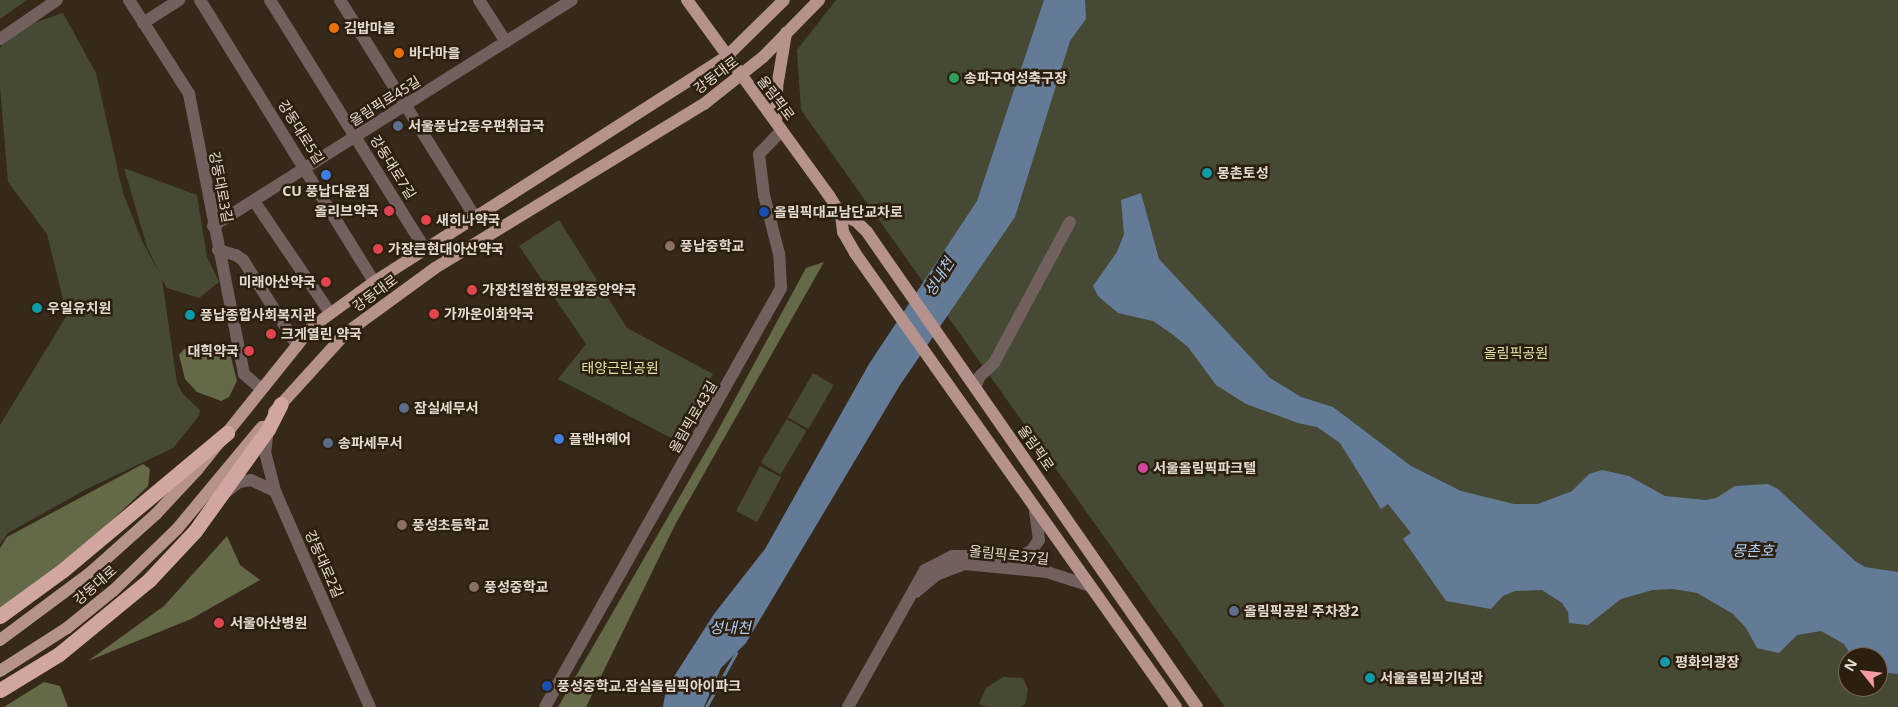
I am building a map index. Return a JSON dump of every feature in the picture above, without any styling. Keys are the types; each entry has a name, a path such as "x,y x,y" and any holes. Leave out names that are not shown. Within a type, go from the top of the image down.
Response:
{"highway":[{"path":"0,690 59,654 122,603 194,531 268,429 280,404"},
{"path":"0,616 63,570 227,433"}],"main road":[{"name":"올림픽로","path":"686,0 726,57 779,126 841,215 843,232 856,253 1035,512 1176,707"},
{"name":"강동대로","path":"0,640 90,573 156,514 227,433 260,388 297,344 330,313 425,249 726,57 770,17 784,0"},
{"name":"강동대로","path":"0,670 67,628 114,590 177,528 280,404 346,333 435,268 704,104 741,76 819,0"},
{"path":"779,126 777,87 786,33"},
{"name":"올림픽로","path":"841,215 856,221 868,232 1197,707"}],"street":[{"path":"0,39 57,0"},
{"name":"강동대로3길","path":"129,0 189,94 213,226 244,374 260,388"},
{"path":"143,22 179,0"},
{"name":"강동대로5길","path":"200,0 306,168 374,282"},
{"name":"강동대로7길","path":"270,0 425,249"},
{"path":"340,0 475,217"},
{"path":"479,0 506,42"},
{"name":"올림픽로45길","path":"213,226 572,0"},
{"name":"올림픽로43길","path":"544,707 781,288 779,254 764,194 759,154 779,126"},
{"path":"254,201 330,313"},
{"path":"973,384 994,363 1070,222"},
{"path":"218,250 236,254 243,260 297,344"},
{"name":"강동대로2길","path":"268,429 265,452 275,491 370,707"},
{"path":"219,497 240,482 251,480 275,491"},
{"path":"910,596 925,570 952,556 1022,556 1032,550 1039,540 1035,512"},
{"name":"올림픽로37길","path":"848,707 910,596 936,575 965,564 1047,572 1090,586"}],"green space":[{"path":"0,0 27,0 0,19"},
{"name":"올림픽공원","path":"836,0 1898,0 1898,707 1225,707 801,110 797,50"},
{"path":"63,13 96,73 123,193 142,241 160,274 147,247 124,168 197,195 207,257 219,282 199,298 167,288 162,279 177,383 183,394 200,410 199,416 173,448 85,490 8,533 0,544 0,425 67,315 47,234 8,182 0,88 0,48 4,41 25,26"},
{"name":"태양근린공원","path":"559,220 627,328 713,374 675,440 558,379 586,344 519,246"},
{"path":"824,262 676,523 586,707 558,707 716,434 806,268"},
{"path":"224,343 228,346 237,381 229,397 221,401 197,392 185,379 179,355 184,349"},
{"path":"813,373 834,385 808,429 788,417"},
{"path":"787,419 807,431 780,475 761,463"},
{"path":"143,464 150,469 148,486 61,569 0,610 0,548 7,537"},
{"path":"760,466 781,477 757,522 736,511"},
{"path":"227,536 240,565 260,580 191,619 88,661 164,606"},
{"path":"1003,677 1023,678 1028,689 1025,704 1021,707 986,707 979,704 986,688"},
{"path":"44,682 60,686 68,707 4,707"}],"water":[{"name":"성내천","path":"1044,0 1085,0 1086,19 1070,41 1015,217 900,385 746,643 721,668 704,707 663,707 666,689 714,614 765,549 869,364 977,201"},
{"name":"몽촌호","path":"1141,193 1159,259 1270,378 1301,397 1333,407 1411,466 1461,491 1514,504 1538,504 1572,491 1589,474 1602,470 1629,476 1665,496 1706,500 1716,498 1735,486 1768,484 1778,489 1855,561 1865,567 1898,572 1898,674 1888,673 1888,647 1846,647 1844,644 1821,631 1797,635 1779,653 1757,648 1746,628 1733,614 1697,593 1673,589 1653,590 1621,599 1588,625 1569,623 1568,612 1562,603 1542,590 1515,591 1503,596 1491,609 1446,601 1403,539 1411,533 1388,504 1381,509 1340,443 1317,427 1298,423 1246,404 1216,385 1188,347 1172,334 1153,321 1118,313 1098,296 1093,286 1117,252 1124,234 1121,200"}],"waterway":[{"name":"성내천","path":"706,707 736,653"}],"place":[{"name":"김밥마을","path":"334,28"},
{"name":"바다마을","path":"399,53"},
{"name":"송파구여성축구장","path":"954,78"},
{"name":"서울풍납2동우편취급국","path":"398,126"},
{"name":"몽촌토성","path":"1207,173"},
{"name":"CU 풍납다윤점","path":"326,175"},
{"name":"올리브약국","path":"389,211"},
{"name":"올림픽대교남단교차로","path":"764,212"},
{"name":"새히나약국","path":"426,220"},
{"name":"풍납중학교","path":"670,246"},
{"name":"가장큰현대아산약국","path":"378,249"},
{"name":"미래아산약국","path":"326,282"},
{"name":"가장친절한정문앞중앙약국","path":"472,290"},
{"name":"우일유치원","path":"37,308"},
{"name":"가까운이화약국","path":"434,314"},
{"name":"풍납종합사회복지관","path":"190,315"},
{"name":"크게열린 약국","path":"271,334"},
{"name":"대힉약국","path":"249,351"},
{"name":"잠실세무서","path":"404,408"},
{"name":"플랜H헤어","path":"559,439"},
{"name":"송파세무서","path":"328,443"},
{"name":"서울올림픽파크텔","path":"1143,468"},
{"name":"풍성초등학교","path":"402,525"},
{"name":"풍성중학교","path":"474,587"},
{"name":"올림픽공원 주차장2","path":"1234,611"},
{"name":"서울아산병원","path":"219,623"},
{"name":"평화의광장","path":"1665,662"},
{"name":"서울올림픽기념관","path":"1370,678"},
{"name":"풍성중학교.잠실올림픽아이파크","path":"547,686"}]}
